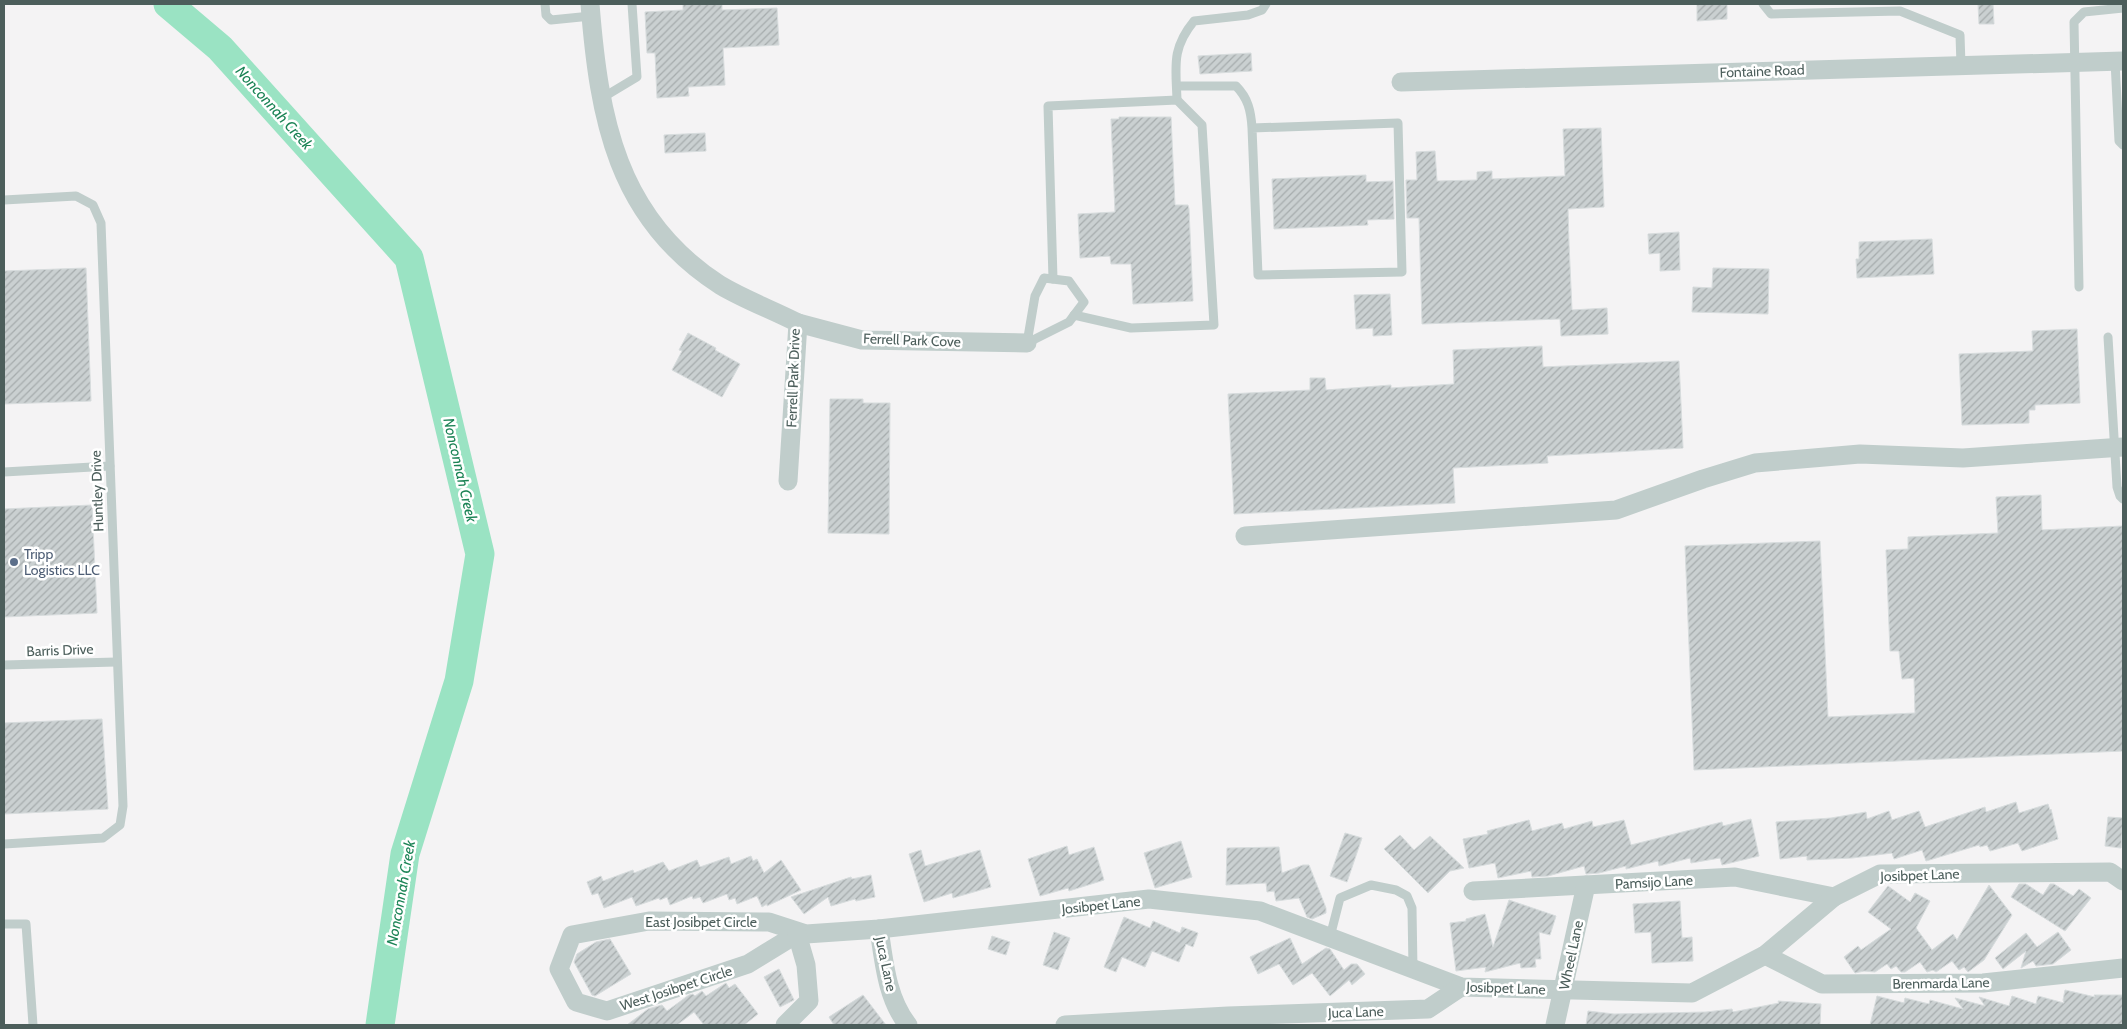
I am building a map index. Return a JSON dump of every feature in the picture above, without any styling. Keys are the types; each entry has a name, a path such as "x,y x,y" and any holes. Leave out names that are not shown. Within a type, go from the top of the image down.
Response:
{"street":[{"name":"Ferrell Park Drive","path":"591,10 601,98 609,136 623,174 644,211 671,243 719,284 757,305 798,324 788,481"},
{"name":"Fontaine Road","path":"1401,82 2119,61"},
{"name":"Ferrell Park Cove","path":"798,324 862,340 1027,344"},
{"path":"1245,536 1616,510 1703,479 1755,464 1860,454 1963,458 2118,448"},
{"name":"Josibpet Lane","path":"802,934 879,929 1149,899 1260,911 1461,987 1692,993 1765,955 1834,898 1880,874 2110,872 2123,880"},
{"name":"Pamsijo Lane","path":"1473,891 1735,878 1834,898"},
{"name":"Wheel Lane","path":"1555,1025 1586,885"},
{"name":"East Josibpet Circle","path":"559,969 572,935 649,921 769,922 802,934"},
{"name":"Juca Lane","path":"879,929 888,982 900,1015 908,1025"},
{"path":"784,1025 809,1001 802,934"},
{"name":"West Josibpet Circle","path":"559,969 576,1002 607,1011 748,964 802,934"},
{"name":"Brenmarda Lane","path":"1765,955 1822,984 1983,983 2123,968"},
{"name":"Juca Lane","path":"1065,1025 1226,1021 1428,1009 1461,987"}],"lane":[{"path":"545,4 546,15 551,20 591,10"},
{"path":"601,98 637,77 632,4"},
{"path":"1074,315 1131,328 1214,325 1202,125 1177,100 1176,62 1182,36 1194,21 1248,15 1262,10 1266,4"},
{"path":"1763,4 1771,14 1900,11 1960,35 1961,66"},
{"path":"2079,287 2074,22 2084,12 2123,8"},
{"path":"2119,61 2119,140 2123,145"},
{"path":"1177,86 1236,86 1245,95 1251,114 1258,275 1402,272 1398,123 1252,128"},
{"path":"1054,279 1048,106 1177,100"},
{"name":"Huntley Drive","path":"4,200 76,196 93,205 101,223 116,662 123,806 120,825 103,838 4,844"},
{"path":"1044,278 1069,281 1084,302 1069,322 1027,344 1034,296 1044,278"},
{"path":"2108,337 2118,448 2117,487 2123,499"},
{"path":"4,472 110,466"},
{"name":"Barris Drive","path":"4,665 116,662"},
{"path":"1330,937 1340,898 1371,885 1396,890 1407,896 1412,908 1413,969"},
{"path":"4,924 26,924 33,1025"}],"building":[{"path":"683,4 722,4 722,10 777,8 779,45 723,48 725,85 688,87 689,96 657,98 655,53 647,53 645,12 683,10"},
{"path":"1697,4 1727,4 1727,19 1697,21"},
{"path":"1978,4 1993,4 1994,24 1979,24"},
{"path":"1251,53 1252,71 1200,74 1198,56"},
{"path":"1119,117 1171,117 1175,205 1188,205 1189,209 1193,301 1133,304 1131,264 1111,264 1110,256 1080,258 1078,214 1115,212 1111,119 1119,119"},
{"path":"1601,128 1604,207 1568,209 1569,243 1572,310 1607,308 1608,334 1561,336 1560,319 1422,324 1419,218 1407,218 1406,180 1417,180 1416,152 1435,151 1437,181 1477,180 1477,172 1492,171 1492,179 1565,176 1563,129"},
{"path":"705,133 706,151 665,153 664,135"},
{"path":"1366,175 1366,182 1393,181 1394,219 1367,220 1368,225 1274,229 1272,179"},
{"path":"1679,232 1680,270 1660,271 1660,253 1649,254 1648,234"},
{"path":"1932,239 1934,274 1857,278 1856,259 1859,259 1859,242"},
{"path":"86,268 91,401 4,404 4,271"},
{"path":"1713,268 1769,269 1768,314 1692,312 1693,287 1712,288"},
{"path":"1390,294 1392,335 1373,336 1373,328 1356,329 1354,295"},
{"path":"2077,329 2080,403 2035,405 2035,410 2029,410 2029,423 1962,425 1959,354 2033,351 2032,331"},
{"path":"688,333 740,364 722,397 672,370 682,351 679,350"},
{"path":"1542,346 1543,367 1679,361 1683,448 1547,456 1548,463 1453,468 1455,503 1234,514 1228,394 1310,390 1310,378 1325,378 1326,390 1391,385 1391,388 1454,384 1453,350"},
{"path":"830,399 863,399 863,403 890,403 889,534 828,533"},
{"path":"2041,495 2042,530 2123,526 2123,751 1694,770 1685,546 1820,541 1828,717 1915,713 1914,678 1902,679 1899,651 1890,651 1886,550 1908,549 1908,537 1998,533 1996,497"},
{"path":"92,505 97,613 4,617 4,509"},
{"path":"102,719 108,809 4,814 4,723"},
{"path":"2016,802 2019,813 2048,804 2051,809 2058,839 2022,851 2018,843 1990,851 1987,845 1980,847 1979,845 1926,861 1922,850 1894,859 1892,853 1852,858 1807,860 1807,856 1780,859 1776,822 1831,818 1866,812 1867,819 1889,811 1892,820 1919,811 1925,827 1985,807 1986,812"},
{"path":"2108,817 2123,818 2121,848 2105,846"},
{"path":"1751,819 1759,856 1722,865 1720,858 1691,863 1690,858 1659,866 1658,861 1599,873 1586,874 1584,866 1548,876 1532,877 1531,871 1498,878 1495,863 1469,868 1463,839 1488,834 1487,831 1529,820 1532,831 1562,823 1564,829 1592,821 1593,827 1624,820 1631,845 1722,822 1723,826"},
{"path":"1345,833 1362,838 1347,882 1330,876"},
{"path":"1400,835 1414,850 1430,836 1464,868 1450,871 1428,893 1384,849"},
{"path":"1181,841 1192,877 1155,888 1144,853"},
{"path":"1067,846 1069,855 1094,847 1104,880 1069,891 1068,888 1040,896 1028,859"},
{"path":"1279,847 1282,873 1303,865 1309,865 1326,908 1326,913 1312,919 1307,917 1299,898 1276,901 1274,891 1267,892 1266,883 1226,885 1227,848"},
{"path":"921,850 925,866 980,850 991,887 953,898 952,893 924,902 909,854"},
{"path":"751,856 753,861 757,859 764,873 781,860 801,890 762,907 757,896 737,904 735,898 729,900 727,894 703,903 700,897 693,899 692,896 670,905 667,897 636,906 632,897 604,908 598,893 592,895 587,882 601,876 603,881 633,870 634,873 663,862 669,871 697,860 700,867 729,857 731,864"},
{"path":"871,875 875,897 856,901 855,899 831,906 828,897 804,914 791,897 851,877 852,879"},
{"path":"2019,884 2026,884 2043,895 2050,884 2054,884 2073,896 2079,889 2091,898 2065,931 2011,897"},
{"path":"1989,885 2012,915 1984,960 1968,972 1964,967 1959,970 1952,961 1936,972 1933,970 1927,972 1920,962 1905,972 1901,972 1896,966 1891,969 1887,964 1875,972 1864,971 1855,973 1844,957 1858,946 1861,950 1891,929 1868,912 1888,886 1910,902 1915,893 1930,901 1916,928 1932,950 1953,934 1957,940"},
{"path":"1509,900 1556,916 1550,935 1539,932 1541,959 1535,959 1536,967 1521,968 1520,963 1485,972 1486,967 1456,971 1450,923 1466,921 1466,919 1485,914 1493,947"},
{"path":"1680,901 1682,938 1692,937 1693,961 1652,963 1651,932 1635,933 1633,904"},
{"path":"1124,917 1150,928 1153,921 1180,933 1182,927 1198,933 1193,947 1186,944 1179,962 1152,951 1145,967 1122,957 1116,972 1104,967"},
{"path":"1054,932 1070,938 1058,970 1043,965"},
{"path":"2058,932 2071,950 2053,964 2036,966 2033,961 2021,968 2026,951 2003,969 1995,958 2026,933 2037,947"},
{"path":"992,936 1010,942 1006,955 988,949"},
{"path":"1290,938 1302,964 1326,948 1330,949 1344,970 1351,964 1357,964 1365,974 1352,985 1349,980 1330,996 1312,973 1293,985 1279,964 1258,974 1250,957"},
{"path":"610,939 631,974 595,996 592,995 574,962 577,954 596,942"},
{"path":"779,969 794,1000 780,1007 764,977"},
{"path":"726,983 729,988 735,984 758,1014 744,1025 704,1025 694,1012 677,1025 627,1025 648,1009 662,1005 667,1011 689,995 693,994 695,996 702,991 706,996"},
{"path":"2065,990 2095,997 2094,995 2123,995 2123,1025 1870,1025 1877,996 1904,1003 1905,998 1929,1004 1930,1000 1963,1009 1955,998 1985,1006 1979,997 2009,1006 2012,996 2036,1004 2038,996 2064,1003"},
{"path":"863,995 886,1025 834,1025 829,1017"},
{"path":"1778,1001 1821,1004 1820,1025 1586,1025 1588,1011 1614,1014 1706,1012 1732,1009 1733,1012 1779,1003"}],"waterway":[{"name":"Nonconnah Creek","path":"168,4 220,48 409,258 480,554 459,681 405,854 380,1025"}],"place":[{"name":"Tripp Logistics LLC","path":"14,562"}]}
